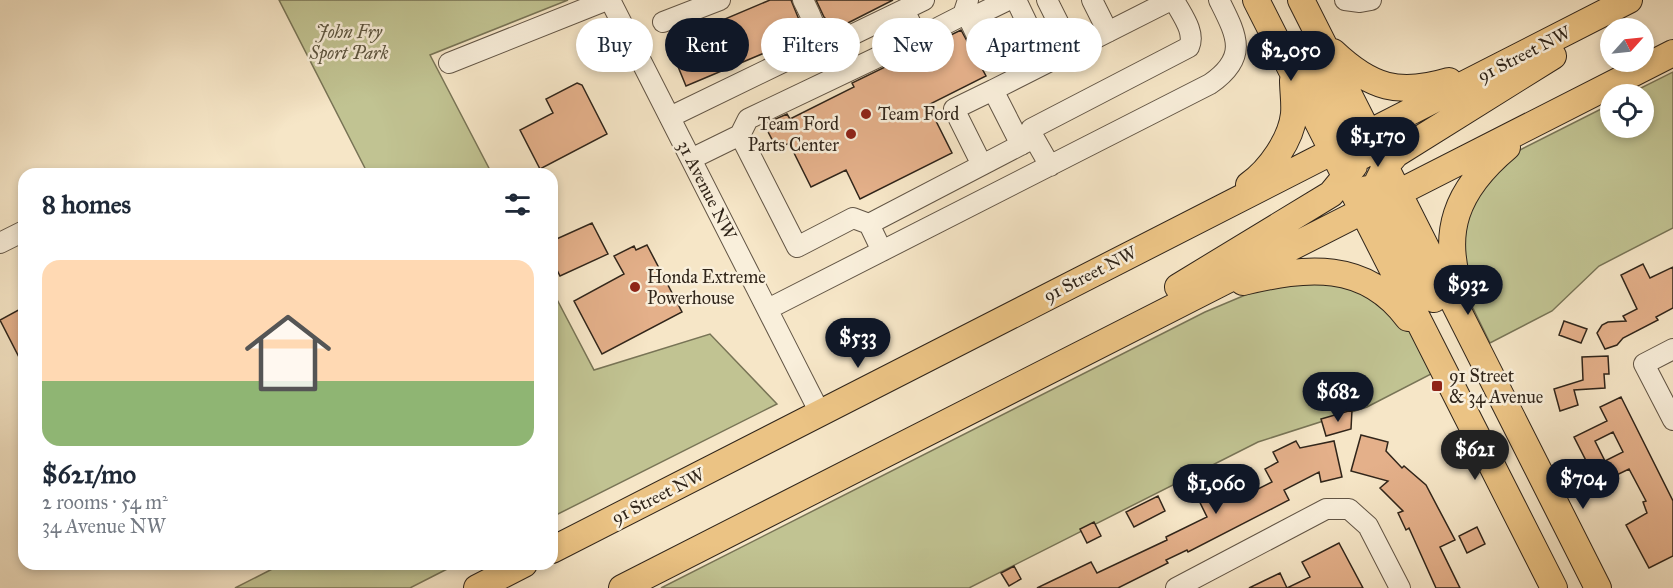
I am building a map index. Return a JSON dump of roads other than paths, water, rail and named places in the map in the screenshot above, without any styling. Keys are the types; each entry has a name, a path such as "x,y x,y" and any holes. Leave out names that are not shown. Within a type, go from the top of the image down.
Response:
{"main road":[{"path":"1256,0 1292,71 1379,191 1391,220 1479,382 1529,452"},
{"path":"1267,0 1352,155 1379,191 1436,355 1554,588"},
{"path":"973,408 1331,194 1352,155 1322,41 1301,0"},
{"name":"91 Street NW","path":"558,547 1183,227 1352,155 1508,62 1629,0"},
{"path":"1379,191 1396,154 1643,0"},
{"path":"1322,41 1364,77 1402,90 1430,86 1508,62"},
{"path":"622,588 1202,292 1379,191 1534,124 1673,53"},
{"path":"1183,227 1252,183 1272,162 1288,137 1294,114 1292,71"},
{"path":"1534,124 1484,166 1458,204 1453,231 1457,281 1471,318 1498,371 1529,452 1598,588"},
{"path":"1202,292 1311,269 1347,274 1382,290 1402,309 1436,355"},
{"path":"477,588 512,570"}],"street":[{"path":"449,63 608,0"},
{"name":"31 Avenue NW","path":"608,0 820,413"},
{"path":"663,22 720,0"},
{"path":"803,0 812,18"},
{"path":"860,31 924,0"},
{"path":"1008,0 967,11 985,53 1030,29 1016,0"},
{"path":"1047,0 1056,18"},
{"path":"1092,0 1108,32"},
{"path":"868,224 1028,141 1031,129 1189,47 1191,33 1173,0 1102,35"},
{"path":"768,309 1210,84 1226,72 1236,56 1236,37 1219,0"},
{"path":"1346,1 1371,0"},
{"path":"904,10 908,18"},
{"path":"691,159 740,135 748,119 872,60"},
{"path":"670,117 763,72"},
{"path":"982,165 954,109 1029,72"},
{"path":"993,90 1028,141 1050,165"},
{"path":"740,135 797,247 853,218 868,224 882,251"},
{"path":"0,243 18,234"},
{"path":"1673,349 1644,364 1673,420"},
{"path":"1176,588 1326,509 1349,509 1368,526 1400,588"}],"place":[{"name":"Team Ford","path":"866,114"},
{"name":"Team Ford Parts Center","path":"851,134"},
{"name":"Honda Extreme Powerhouse","path":"635,287"},
{"name":"91 Street & 34 Avenue","path":"1437,386"}],"park label":[{"name":"John Fry Sport Park","path":"349,42"}]}
